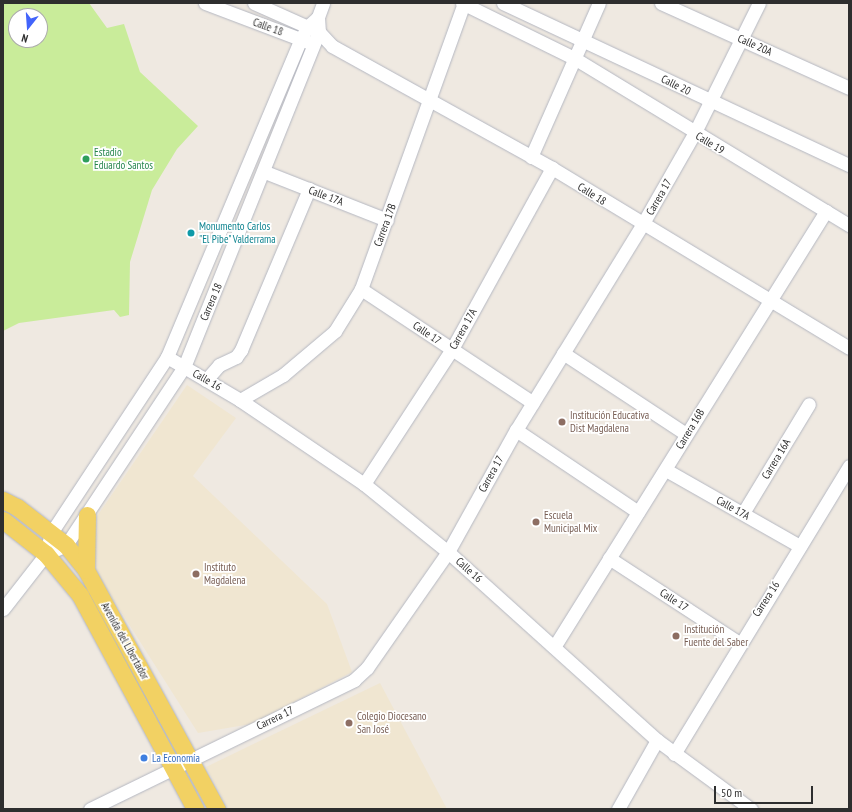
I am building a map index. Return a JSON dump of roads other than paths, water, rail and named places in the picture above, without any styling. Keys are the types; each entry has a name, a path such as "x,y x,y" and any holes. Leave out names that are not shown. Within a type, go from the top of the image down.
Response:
{"main road":[{"name":"Avenida del Libertador","path":"3,500 66,545 86,570 217,809"},
{"path":"86,570 87,515"},
{"name":"Avenida del Libertador","path":"3,520 46,554 80,595 195,809"}],"street":[{"name":"Calle 18","path":"205,3 314,45 332,46"},
{"name":"Calle 18","path":"254,3 319,32 332,46 552,168 642,225 771,300 849,348"},
{"name":"Carrera 18","path":"46,554 66,545 184,367 265,172 319,32 318,17 323,3"},
{"path":"463,3 574,58"},
{"name":"Carrera 17B","path":"240,400 283,375 335,331 361,289 387,220 463,3"},
{"name":"Calle 20","path":"503,3 710,102 849,165"},
{"path":"531,157 599,3"},
{"name":"Calle 20A","path":"661,3 849,88"},
{"name":"Carrera 17","path":"90,809 172,766 354,680 367,668 448,552 516,430 642,225 694,134 739,38 758,3"},
{"name":"Carrera 18","path":"3,609 46,554 51,533 167,357 301,39 307,26 318,17"},
{"name":"Calle 19","path":"574,58 694,134 849,224"},
{"name":"Carrera 17A","path":"364,484 452,349 552,168"},
{"name":"Calle 17A","path":"265,172 387,220"},
{"path":"206,380 218,365 236,357 241,350 309,189"},
{"name":"Carrera 16B","path":"554,647 608,558 666,470 686,434 826,211"},
{"name":"Calle 17","path":"361,289 533,403"},
{"path":"563,353 686,434"},
{"name":"Calle 16","path":"167,357 240,400 364,484 448,552 657,740 674,754 751,809"},
{"name":"Carrera 16A","path":"744,513 809,404"},
{"path":"516,430 638,512"},
{"name":"Carrera 16","path":"674,754 738,642 800,546 849,466"},
{"name":"Calle 17A","path":"666,470 800,546"},
{"name":"Calle 17","path":"608,558 738,642"},
{"path":"618,809 657,740"}],"place":[{"name":"Estadio Eduardo Santos","path":"86,159"},
{"name":"Monumento Carlos \"El Pibe\" Valderrama","path":"191,233"},
{"name":"Institución Educativa Dist Magdalena","path":"562,422"},
{"name":"Escuela Municipal Mix","path":"536,522"},
{"name":"Instituto Magdalena","path":"196,574"},
{"name":"Institución Fuente del Saber","path":"676,636"},
{"name":"Colegio Diocesano San José","path":"349,723"},
{"name":"La Economía","path":"144,758"}]}
